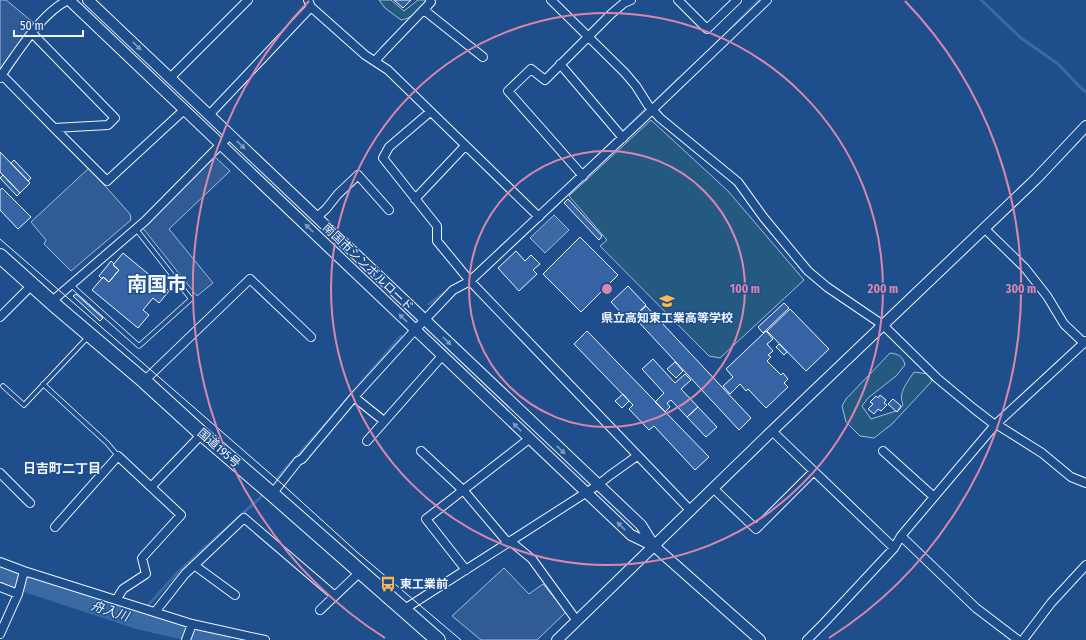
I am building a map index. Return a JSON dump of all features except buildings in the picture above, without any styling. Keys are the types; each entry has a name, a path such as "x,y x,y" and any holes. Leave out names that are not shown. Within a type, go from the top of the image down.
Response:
{"highway":[{"name":"国道195号","path":"0,256 438,640"}],"street":[{"path":"68,0 46,16 1,77 107,181 184,110"},
{"name":"南国市シンボルロード","path":"68,0 221,144 631,536 654,546"},
{"name":"南国市シンボルロード","path":"88,0 641,525 654,546"},
{"path":"170,78 248,0"},
{"path":"375,61 424,10 431,2 430,0"},
{"path":"551,0 625,73 636,86 652,110 738,182 769,224 808,271 827,287 883,325 938,379 973,408 996,425 1042,453 1071,477 1086,483"},
{"path":"583,176 508,91 532,69 545,80 588,36 624,3 631,0"},
{"path":"678,0 707,29 737,0"},
{"path":"272,494 298,461 354,397 453,290 470,281 583,176 767,0"},
{"path":"209,115 310,3 364,54 388,70 539,217"},
{"path":"424,10 483,57"},
{"path":"32,34 115,118 108,125 54,128"},
{"path":"560,64 623,138"},
{"path":"430,112 388,147 383,158 437,226 437,241 470,281 691,511"},
{"path":"557,640 1036,179 1086,126"},
{"path":"51,302 136,229 230,135"},
{"path":"415,199 465,146"},
{"path":"317,217 358,175 389,210"},
{"path":"807,640 894,548 901,536 996,425 1085,342 1064,324 1047,296 1025,268 984,228"},
{"path":"144,381 250,279 310,337"},
{"path":"0,317 32,284"},
{"path":"366,441 442,356"},
{"path":"354,397 384,421"},
{"path":"772,432 894,548"},
{"path":"151,487 202,434"},
{"path":"466,570 426,519 529,439"},
{"path":"421,451 464,491 509,542 532,560 577,621"},
{"path":"883,451 934,497"},
{"path":"55,527 118,456 181,515 142,558 146,574 123,589 116,600"},
{"path":"403,610 586,493 637,456"},
{"path":"714,488 756,529 814,472"},
{"path":"0,473 30,503"},
{"path":"155,612 185,574 244,518 335,596"},
{"path":"901,536 976,608 1018,640"},
{"path":"654,546 760,640"},
{"path":"0,562 24,571 230,636 265,640"},
{"path":"194,565 235,595"},
{"path":"1023,640 1051,603 1086,565"},
{"path":"0,634 18,594 24,571"},
{"path":"320,610 360,572"},
{"path":"0,587 18,594"},
{"path":"186,640 192,624"}],"lane":[{"path":"70,285 139,346 191,299 136,229"},
{"path":"3,386 24,404 90,336"},
{"path":"43,384 118,456"}],"shaded area":[{"path":"0,0 6,0 35,24 0,71"},
{"path":"379,0 391,0 404,11 418,0 425,0 426,2 412,16 401,20 385,8"},
{"path":"651,120 728,191 804,280 720,358 709,356 600,246 607,240 569,196"},
{"path":"214,156 230,171 169,229 213,283 197,296 142,227"},
{"path":"89,168 130,214 131,220 71,271 44,244 46,240 31,222"},
{"path":"554,215 569,230 545,253 530,238"},
{"path":"890,353 900,356 905,365 896,376 868,398 862,406 871,419 899,410 903,405 902,392 914,372 928,374 932,381 892,424 874,438 860,436 846,422 842,406 846,399"},
{"path":"504,568 529,594 543,584 566,612 537,640 481,640 452,616"}],"waterway":[{"path":"730,30 759,0"},
{"path":"981,0 1021,38 1058,64 1086,92"},
{"path":"652,105 679,78"},
{"path":"581,172 647,108"},
{"path":"429,304 447,291"},
{"path":"277,478 331,418 401,336"},
{"path":"139,621 150,603 179,571 262,496"},
{"name":"舟入川","path":"0,575 139,621 222,640"}],"tram line":[{"path":"0,239 281,483 357,552 461,640"}],"place":[{"name":"県立高知東工業高等学校","path":"667,301"},
{"name":"東工業前","path":"388,584"}],"district":[{"name":"南国市","path":"157,284"},
{"name":"日吉町二丁目","path":"62,468"}]}
